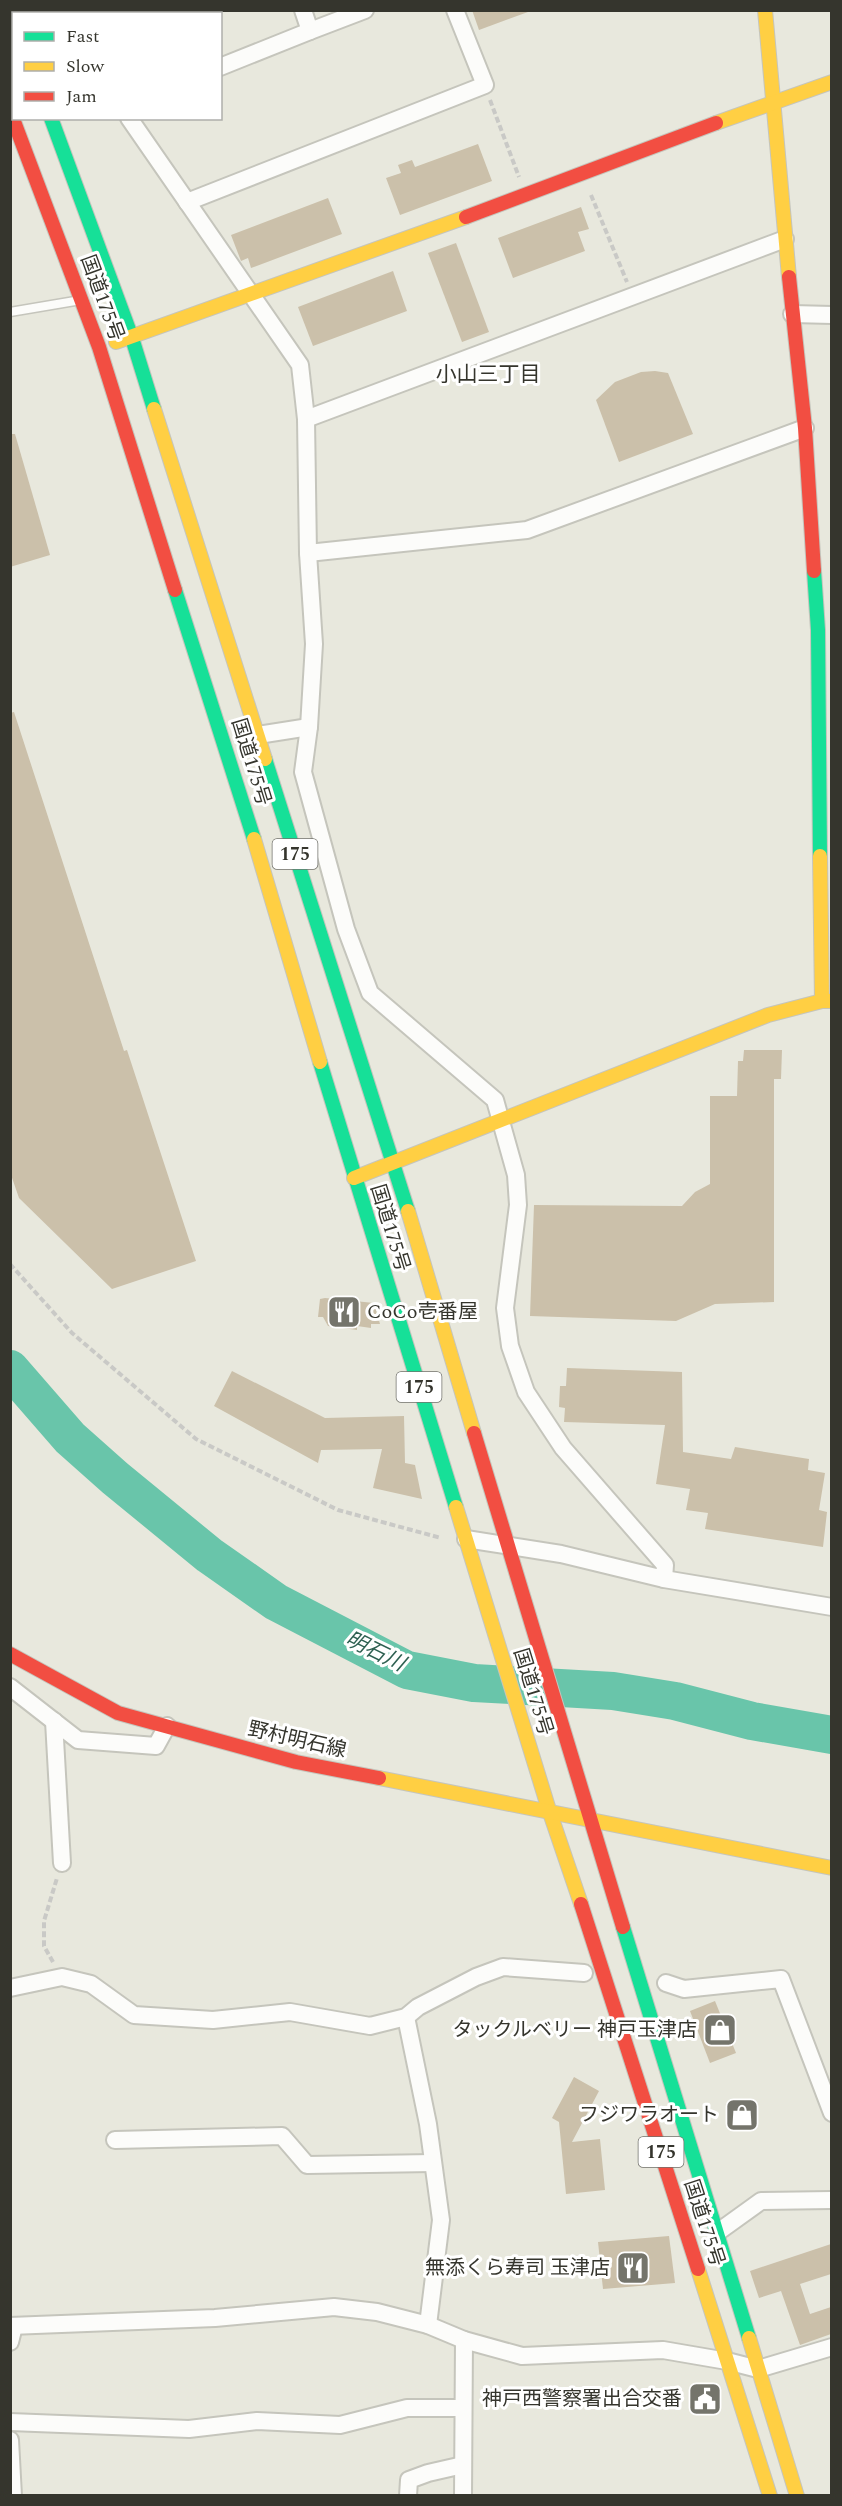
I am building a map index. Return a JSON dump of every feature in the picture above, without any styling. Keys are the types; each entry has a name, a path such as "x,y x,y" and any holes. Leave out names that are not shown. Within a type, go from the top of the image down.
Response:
{"main road":[{"path":"354,1178 768,1015 827,1001 825,630 792,314 765,10"},
{"path":"99,346 132,338 526,196 772,102 831,82"},
{"name":"国道175号","path":"13,120 99,346 273,900 354,1178 549,1810 601,1961 770,2496"},
{"name":"国道175号","path":"52,120 132,338 394,1162 507,1547 797,2496"},
{"name":"野村明石線","path":"10,1654 118,1713 296,1762 549,1810 590,1821 831,1868"}],"street":[{"path":"303,10 310,31"},
{"path":"222,66 365,10"},
{"path":"187,202 485,85 455,10"},
{"path":"130,120 300,365 306,419 308,553 314,644 309,727 303,772 346,928 370,993 495,1100 516,1175 518,1204 505,1308 510,1346 526,1392 563,1448 665,1565 664,1579"},
{"path":"306,419 785,239"},
{"path":"792,314 831,315"},
{"path":"308,553 527,530 805,428"},
{"path":"258,735 309,727"},
{"path":"320,935 346,928"},
{"path":"466,1539 561,1554 664,1579 831,1607"},
{"path":"10,1687 78,1740 156,1746 167,1726"},
{"path":"54,1721 62,1863"},
{"path":"10,1988 30,1986 62,1977 91,1984 134,2015 213,2020 290,2012 370,2026 406,2017 418,2007 476,1977 503,1967 584,1973"},
{"path":"666,1983 684,1989 781,1979 831,2113"},
{"path":"406,2017 428,2124 441,2220 428,2325"},
{"path":"115,2140 282,2136 307,2165 433,2163"},
{"path":"718,2232 761,2201 831,2200"},
{"path":"12,2331 215,2318 334,2307 377,2312 428,2325 464,2340 522,2356 663,2350 758,2369 831,2348"},
{"path":"463,2496 464,2340"},
{"path":"10,2422 189,2429 257,2421 340,2425 407,2408 463,2408"},
{"path":"10,2440 13,2496"},
{"path":"408,2496 409,2480 463,2465"}],"lane":[{"path":"10,312 82,300"}],"path":[{"path":"485,85 526,196"},
{"path":"582,175 632,296"},
{"path":"10,1264 72,1334 196,1439 338,1510 437,1538 466,1539"},
{"path":"62,1863 44,1921 44,1946 62,1977"}],"building":[{"path":"472,10 527,10 528,12 479,30"},
{"path":"478,144 492,181 400,215 386,178 401,173 398,165 412,160 415,167"},
{"path":"328,198 342,234 251,268 248,258 241,261 231,235"},
{"path":"581,207 589,229 578,232 585,251 513,278 498,238"},
{"path":"456,243 489,332 462,342 428,253"},
{"path":"393,271 407,311 313,346 298,307"},
{"path":"641,372 668,373 693,434 619,462 596,400 615,382"},
{"path":"10,434 15,434 50,555 10,567"},
{"path":"14,712 124,1051 127,1050 196,1261 112,1289 19,1198 10,1172 10,713"},
{"path":"744,1050 782,1050 781,1079 774,1079 774,1302 715,1304 676,1321 530,1316 534,1205 682,1206 695,1192 710,1184 710,1096 737,1096 738,1061 743,1061"},
{"path":"320,1299 374,1303 380,1324 371,1324 371,1328 357,1326 357,1330 328,1326 323,1317 318,1317"},
{"path":"567,1368 682,1372 683,1452 731,1459 735,1447 809,1459 808,1470 825,1473 819,1510 827,1512 823,1547 705,1529 708,1513 686,1510 690,1489 656,1484 665,1425 564,1422 565,1408 559,1407 560,1386 566,1386"},
{"path":"232,1371 325,1418 404,1416 405,1463 415,1465 422,1499 373,1488 382,1449 321,1450 318,1463 214,1406"},
{"path":"715,2001 736,2053 710,2063 690,2011"},
{"path":"574,2077 599,2091 572,2142 600,2139 605,2190 566,2194 559,2122 552,2118"},
{"path":"669,2236 675,2283 603,2289 598,2242"},
{"path":"831,2244 831,2274 800,2284 810,2314 831,2307 831,2334 800,2345 781,2291 759,2298 750,2271"}],"waterway":[{"name":"明石川","path":"10,1369 70,1438 209,1555 276,1602 407,1670 474,1683 613,1691 675,1701 752,1721 832,1735"}],"traffic: fast":[{"path":"52,120 132,338 154,409"},
{"path":"814,571 818,630 820,856"},
{"path":"175,590 254,839"},
{"path":"265,759 408,1211"},
{"path":"320,1062 456,1507"},
{"path":"623,1927 749,2338"}],"traffic: slow":[{"path":"765,10 789,277"},
{"path":"716,123 832,82"},
{"path":"116,342 466,217"},
{"path":"154,409 265,759"},
{"path":"254,839 320,1062"},
{"path":"820,856 822,1001"},
{"path":"354,1178 768,1015 822,1001 832,1001"},
{"path":"408,1211 474,1433"},
{"path":"456,1507 549,1810 581,1904"},
{"path":"379,1778 832,1868"},
{"path":"698,2269 770,2496"},
{"path":"749,2338 797,2496"}],"traffic: jam":[{"path":"10,111 12,116"},
{"path":"13,120 99,347 175,590"},
{"path":"466,217 716,123"},
{"path":"789,277 805,428 814,571"},
{"path":"474,1433 623,1927"},
{"path":"10,1654 118,1713 296,1762 379,1778"},
{"path":"581,1904 698,2269"}],"place":[{"name":"CoCo壱番屋","path":"344,1312"},
{"name":"タックルベリー 神戸玉津店","path":"720,2030"},
{"name":"フジワラオート","path":"742,2115"},
{"name":"無添くら寿司 玉津店","path":"633,2268"},
{"name":"神戸西警察署出合交番","path":"705,2399"}],"district":[{"name":"小山三丁目","path":"488,375"}]}
